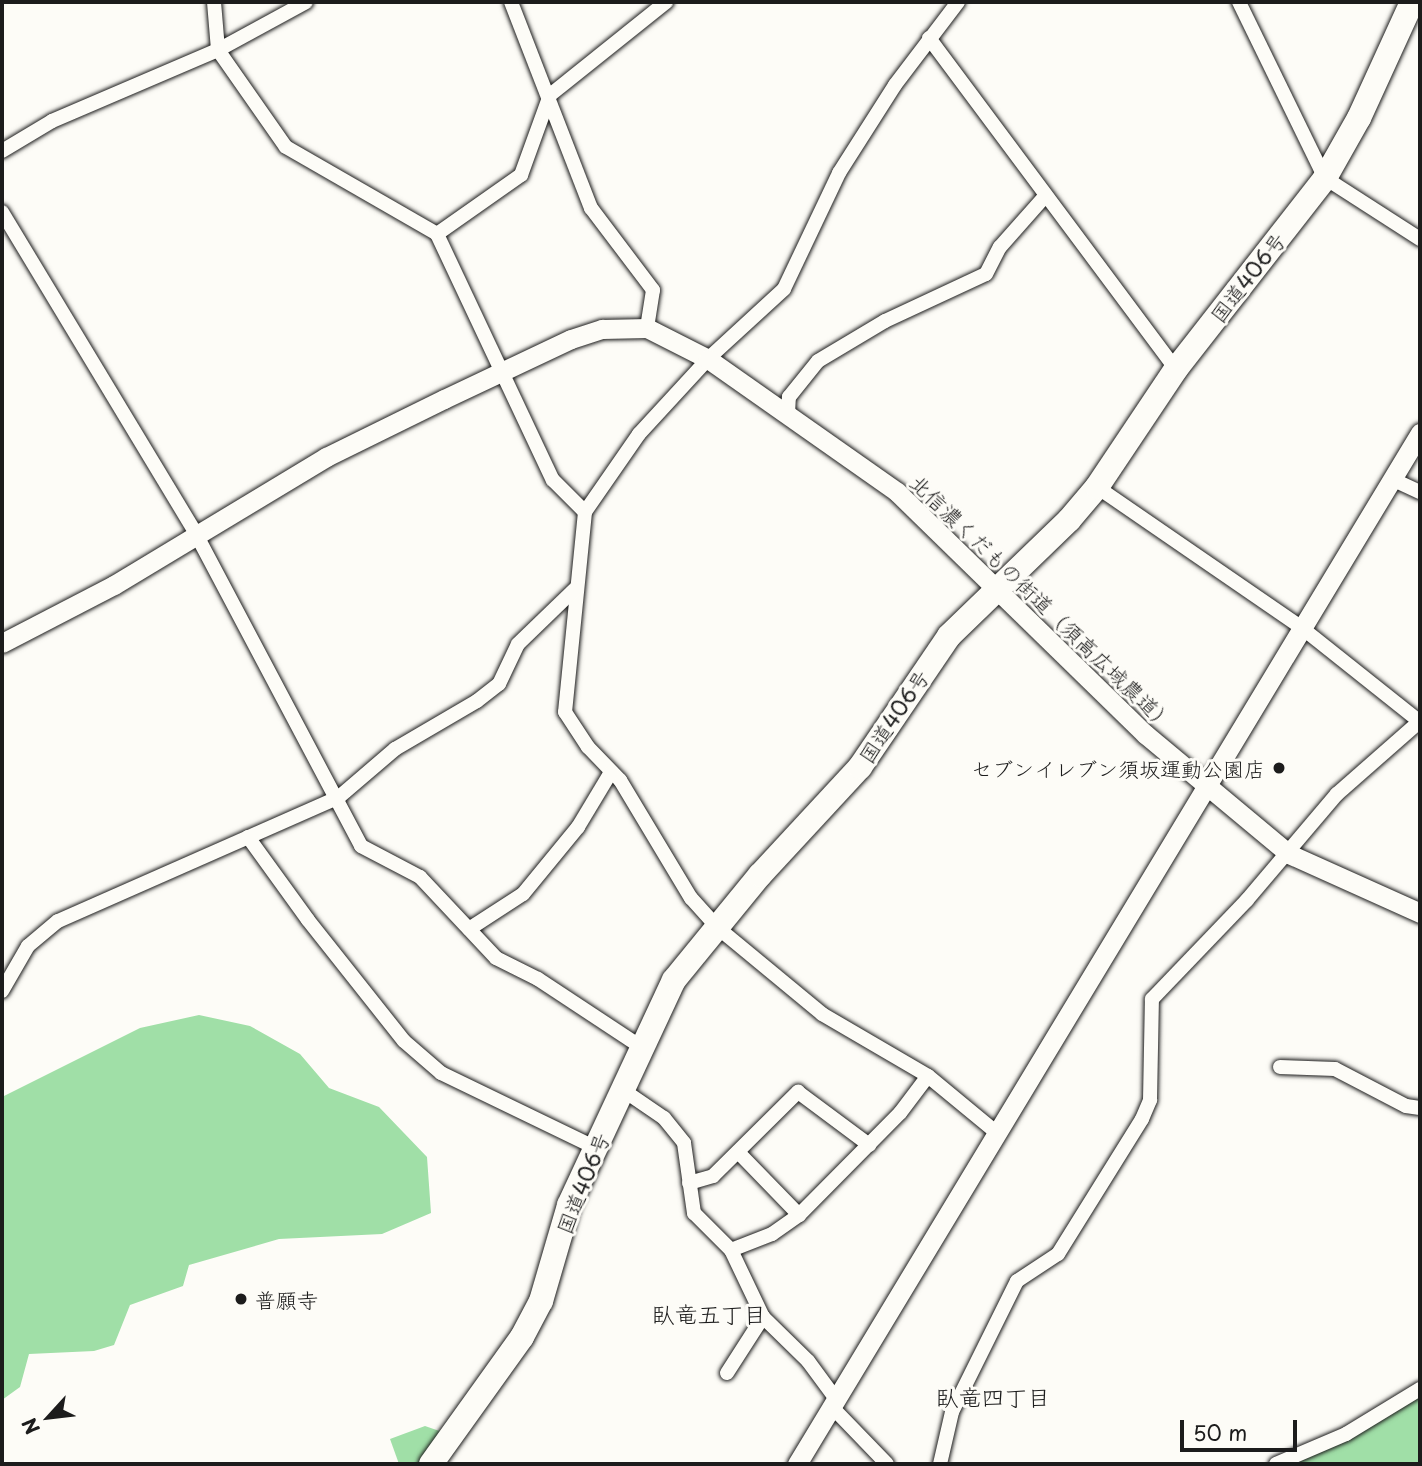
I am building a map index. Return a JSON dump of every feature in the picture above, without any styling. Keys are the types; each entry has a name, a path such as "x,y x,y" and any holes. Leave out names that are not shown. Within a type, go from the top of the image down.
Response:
{"highway":[{"name":"国道406号","path":"431,1464 522,1337 541,1301 569,1205 674,981 717,927 860,767 926,666 996,587 1069,520 1097,487 1175,369 1325,178 1359,118 1412,2"}],"street":[{"path":"214,2 218,50 286,147 437,234 499,373 521,407 553,480 585,512"},
{"path":"2,151 52,121 218,50 306,2"},
{"path":"2,643 114,585 326,457 499,373 602,329 646,328 653,290 591,208 550,95 511,2"},
{"path":"437,234 521,175 550,95 666,2"},
{"path":"1239,2 1325,178 1420,239"},
{"path":"955,4 929,38 839,173 784,289 708,359 622,453 585,512 575,589 565,712 648,820 691,898 717,927 822,1014 928,1076 998,1133"},
{"path":"929,38 1175,369"},
{"path":"788,414 789,397 818,361 885,321 986,274 1000,247 1046,195"},
{"path":"2,212 196,534 339,797 361,846 420,877 496,958 538,979 641,1047"},
{"name":"北信濃くだもの街道（須高広域農道）","path":"646,328 708,359 897,492 1145,734 1289,853 1420,913"},
{"path":"797,1464 1420,433"},
{"path":"1392,479 1420,492"},
{"path":"940,1464 939,1455 952,1412 1017,1281 1058,1254 1142,1119 1150,1100 1152,999 1289,853 1337,794 1420,722 1302,628 1097,487"},
{"path":"2,992 27,946 58,921 339,797 396,748 499,684 518,644 575,589"},
{"path":"469,929 523,894 578,827 611,772"},
{"path":"248,837 308,920 404,1041 441,1073 594,1147"},
{"path":"1280,1067 1335,1069 1406,1106 1420,1108"},
{"path":"731,1250 772,1234 799,1215 869,1144 928,1076"},
{"path":"623,1090 664,1118 684,1143 694,1213 731,1250 763,1317 808,1361 834,1403 887,1464"},
{"path":"690,1183 713,1176 798,1092 869,1144"},
{"path":"738,1152 799,1215"},
{"path":"727,1373 763,1317"},
{"path":"1276,1464 1346,1434 1420,1389"}],"green space":[{"path":"199,1015 250,1026 300,1054 329,1088 379,1107 427,1157 431,1213 382,1234 279,1239 189,1265 183,1286 130,1305 114,1345 94,1351 29,1354 20,1387 2,1400 2,1097 140,1028"},
{"path":"1420,1389 1420,1464 1276,1464"},
{"path":"425,1426 451,1435 426,1464 399,1464 390,1439"}],"place":[{"name":"セブンイレブン須坂運動公園店","path":"1279,768"},
{"name":"普願寺","path":"241,1299"}],"district":[{"name":"臥竜五丁目","path":"709,1314"},
{"name":"臥竜四丁目","path":"993,1397"}]}
